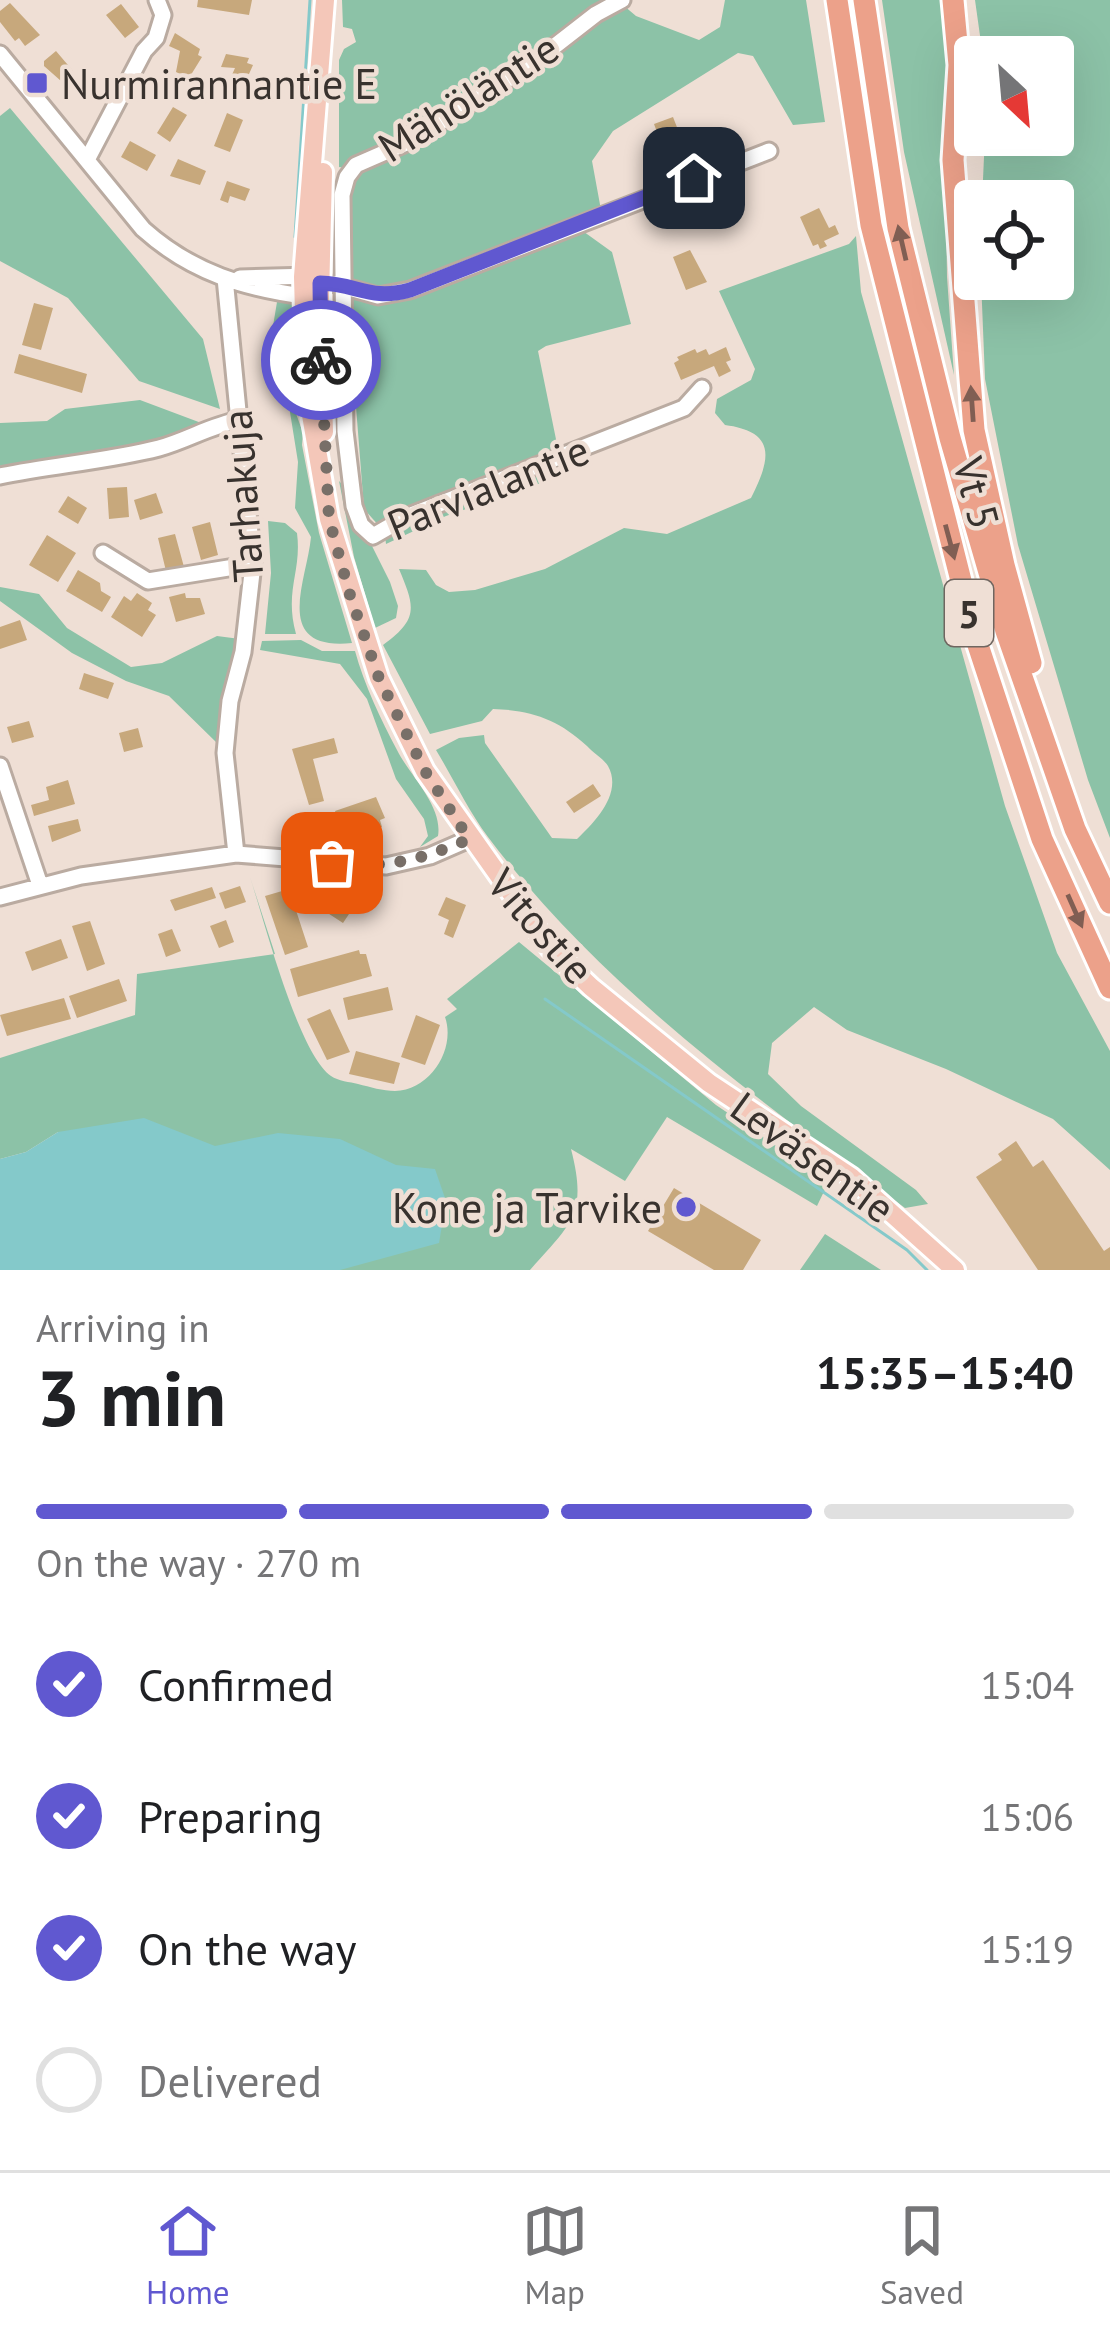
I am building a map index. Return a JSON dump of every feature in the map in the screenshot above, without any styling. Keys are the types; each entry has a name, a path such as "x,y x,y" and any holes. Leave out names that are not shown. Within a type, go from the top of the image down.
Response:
{"highway":[{"name":"Vt 5","path":"833,0 871,225 975,636 1042,838 1110,988"},
{"name":"Vt 5","path":"864,0 898,229 950,438 1006,632 1075,829 1110,903"},
{"path":"953,0 959,65 953,160 974,430 1048,726 1100,881"}],"main road":[{"name":"Vitostie","path":"325,0 312,137 318,286 311,432 329,519 379,678 425,771 550,948 668,1049"},
{"name":"Leväsentie","path":"668,1049 710,1083 851,1177 955,1270"}],"street":[{"path":"88,158 143,51 156,38 163,15 157,0"},
{"name":"Mähöläntie","path":"318,286 346,177 356,165 411,140 622,0"},
{"path":"0,54 143,229 170,253 225,278 378,296 410,290 769,151"},
{"name":"Tarhakuja","path":"225,278 253,564 225,753 236,854"},
{"name":"Parvialantie","path":"318,286 354,506 361,525 373,536 406,517 684,408 702,388"},
{"path":"0,476 155,449 187,440 217,423 239,420"},
{"path":"103,553 148,581 253,564"},
{"path":"0,766 40,885"},
{"path":"0,897 144,866 236,854 376,868 430,856 469,839"}],"green space":[{"path":"342,0 608,0 481,90 345,168 339,167 339,60 344,49 356,42 352,29 343,27"},
{"path":"725,0 806,0 825,122 793,125 753,56 738,53 613,131 592,161 601,210 394,290 370,289 351,279 350,190 358,171 495,96 623,5 636,16 699,40 720,27"},
{"path":"882,0 942,0 948,74 947,277 954,375 904,152"},
{"path":"975,0 1110,0 1110,838 1088,780 1018,545 985,379 982,300 1074,300 1074,180 983,180 984,156 1074,156 1074,36 980,36"},
{"path":"10,108 203,339 220,409 139,381 68,298 0,261 0,116"},
{"path":"580,229 612,252 631,324 538,351 559,454 380,527 364,509 347,291 373,304 390,304"},
{"path":"856,236 861,292 1005,806 1057,953 1110,1051 1110,1170 1053,1119 847,1030 814,1007 772,1043 768,1074 801,1106 916,1190 928,1204 905,1208 683,1037 580,943 488,837 436,750 459,738 484,735 552,838 577,839 599,816 612,786 604,761 566,729 520,712 493,709 482,721 430,734 383,645 403,628 410,612 399,569 426,570 436,585 449,592 475,590 545,569 624,528 667,534 751,498 765,460 762,441 725,425 715,413 717,399 751,380 755,369 719,291 849,244"},
{"path":"277,302 292,303 295,312 292,391 277,377 265,374"},
{"path":"140,400 212,427 158,445 0,472 0,423 47,421 65,409"},
{"path":"293,405 303,433 319,533 352,643 327,643 311,636 302,625 301,592 311,537 295,508 298,462 289,406"},
{"path":"562,465 564,475 446,516 386,544 385,536 426,514"},
{"path":"339,481 346,488 358,532 371,544 398,606 396,618 375,628 354,557"},
{"path":"268,521 285,523 297,533 292,605 296,634 265,634 271,573"},
{"path":"0,587 39,594 67,628 131,667 162,663 217,636 240,639 217,743 169,696 126,681 72,653 0,601"},
{"path":"301,640 322,651 355,651 385,727 431,802 438,836 420,847 428,836 424,819 396,779 367,699 340,664 260,650 262,641"},
{"path":"519,942 716,1105 829,1181 817,1206 667,1117 625,1181 571,1149 578,1189 572,1217 530,1270 113,1270 58,1132 26,1152 0,1159 0,1058 135,1015 137,974 274,954 306,1041 319,1063 337,1079 395,1091 420,1083 438,1065 447,1042 445,1017 457,1009 447,999"},
{"path":"825,1234 881,1270 800,1270"}],"water":[{"path":"144,1118 215,1146 278,1133 340,1139 396,1165 435,1169 446,1201 439,1243 340,1270 0,1270 0,1159 26,1152 58,1132"}],"building":[{"path":"198,0 252,0 249,15 197,7"},
{"path":"10,3 40,35 25,46 0,22 0,11"},
{"path":"121,4 139,27 125,38 106,15"},
{"path":"175,33 200,49 202,57 189,78 176,72 180,51 169,46"},
{"path":"56,51 73,71 61,81 44,66"},
{"path":"226,54 249,58 247,63 253,65 245,83 231,77 235,68 221,67"},
{"path":"173,107 187,115 170,142 157,133"},
{"path":"227,113 243,120 230,152 214,146"},
{"path":"673,117 680,135 661,143 654,124"},
{"path":"130,141 156,155 147,171 121,157"},
{"path":"178,159 206,171 200,185 170,176"},
{"path":"227,181 250,189 245,201 230,196 228,203 220,200"},
{"path":"819,208 829,228 835,225 839,234 824,241 827,246 820,249 818,244 813,246 800,217"},
{"path":"690,250 707,282 686,290 673,257"},
{"path":"34,303 53,308 41,350 22,345"},
{"path":"726,347 731,371 719,377 714,366 681,380 674,363 677,357 695,349 697,353 706,349 709,355"},
{"path":"19,354 87,374 82,393 14,373"},
{"path":"127,487 129,517 109,519 107,488"},
{"path":"156,493 163,513 140,520 134,500"},
{"path":"68,496 87,508 78,524 58,512"},
{"path":"210,522 218,555 201,560 192,527"},
{"path":"175,534 184,567 166,571 158,538"},
{"path":"47,535 76,553 58,582 29,565"},
{"path":"78,570 100,583 101,591 111,597 102,612 66,591"},
{"path":"137,593 152,603 148,610 156,615 142,637 111,617 124,596 131,601"},
{"path":"185,593 186,598 200,598 205,614 176,622 169,597"},
{"path":"20,620 27,640 0,649 0,627"},
{"path":"84,673 114,683 108,699 79,689"},
{"path":"29,721 34,737 12,743 7,727"},
{"path":"138,728 143,747 124,752 119,733"},
{"path":"334,738 338,753 313,759 324,801 309,805 292,749"},
{"path":"68,780 75,804 34,816 31,805 49,800 46,787"},
{"path":"593,784 601,796 574,813 566,802"},
{"path":"376,797 385,818 380,820 382,827 371,831 369,824 342,833 335,811"},
{"path":"78,819 81,831 52,842 48,826"},
{"path":"240,886 246,902 225,909 219,893"},
{"path":"306,886 349,914 343,923 300,895"},
{"path":"212,887 216,898 175,911 170,900"},
{"path":"289,889 308,947 285,955 265,896"},
{"path":"446,897 466,905 453,938 444,934 449,920 438,915"},
{"path":"226,920 234,942 219,948 210,926"},
{"path":"90,921 105,964 87,971 72,926"},
{"path":"172,929 181,951 166,957 158,934"},
{"path":"61,939 68,958 32,971 25,952"},
{"path":"359,950 366,954 372,976 298,997 290,969"},
{"path":"119,979 127,1001 77,1018 69,996"},
{"path":"388,987 393,1010 348,1020 343,998"},
{"path":"64,998 71,1019 7,1036 0,1015"},
{"path":"330,1009 350,1052 327,1060 307,1019"},
{"path":"416,1015 440,1025 425,1065 401,1057"},
{"path":"356,1051 400,1063 394,1084 349,1074"},
{"path":"1016,1141 1033,1167 1043,1160 1104,1251 1110,1247 1110,1270 1038,1270 976,1177 1002,1160 998,1154"},
{"path":"674,1188 761,1240 743,1270 714,1270 648,1231"}],"waterway":[{"path":"295,237 310,0"},
{"path":"0,467 147,443"},
{"path":"545,999 907,1250 927,1270"}],"way so far":[{"path":"321,360 329,519 350,595 379,678 425,771 469,839 430,856 376,868 332,863"}],"place":[{"name":"Nurmirannantie E","path":"37,83"},
{"name":"Kone ja Tarvike","path":"686,1207"}],"route":[{"path":"321,360 320,283 378,296 410,290 694,178"}]}
